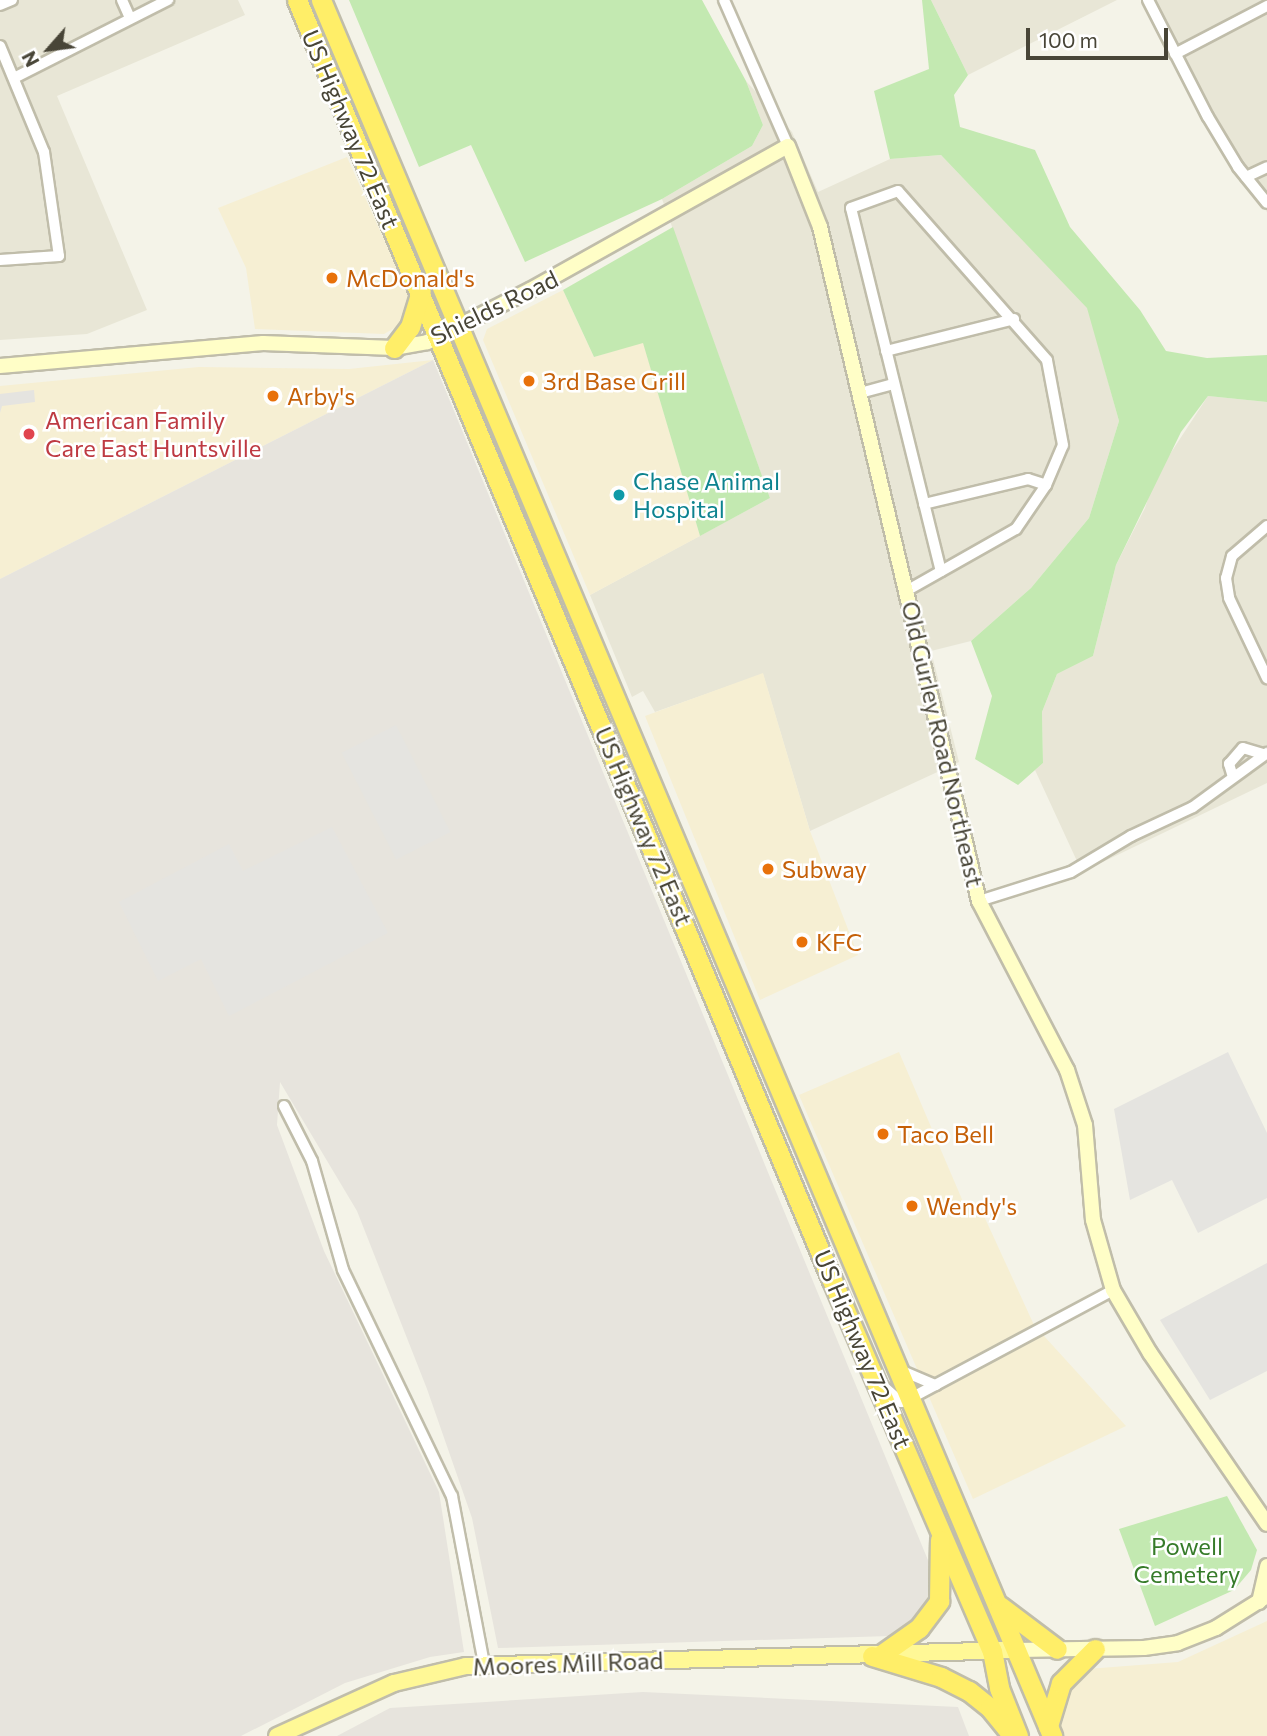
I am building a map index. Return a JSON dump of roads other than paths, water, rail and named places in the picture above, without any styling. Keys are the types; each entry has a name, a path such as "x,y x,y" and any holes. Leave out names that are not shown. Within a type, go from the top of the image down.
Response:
{"highway":[{"name":"US Highway 72 East","path":"297,0 992,1651 999,1688 1018,1736"},
{"name":"US Highway 72 East","path":"321,0 1050,1731"},
{"path":"394,348 410,327 421,292"},
{"path":"877,1655 919,1628 939,1601 939,1528"},
{"path":"996,1602 1057,1649"},
{"path":"1050,1731 1061,1684 1095,1649"},
{"path":"877,1655 929,1672 969,1691 990,1708 1013,1736"}],"main road":[{"name":"Moores Mill Road","path":"277,1736 394,1683 484,1664 1016,1650"}],"street":[{"path":"0,5 12,0"},
{"path":"122,0 130,18"},
{"path":"14,78 168,0"},
{"name":"Old Gurley Road Northeast","path":"724,0 820,227 908,590 979,901 1067,1070 1085,1125 1093,1220 1113,1290 1150,1353 1265,1521"},
{"path":"1148,0 1175,54 1246,177 1267,203"},
{"path":"1175,54 1267,6"},
{"path":"0,46 44,152 59,256 0,260"},
{"name":"Shields Road","path":"0,366 270,343 394,348 438,337 460,328 788,146"},
{"path":"1246,177 1267,167"},
{"path":"908,590 1016,529 1046,485 1063,445 1060,414 1047,360 1014,319 898,191 850,208 941,571"},
{"path":"886,351 1014,319"},
{"path":"860,393 894,384"},
{"path":"924,504 1028,479 1046,485"},
{"path":"1267,526 1232,556 1226,578 1229,598 1267,678"},
{"path":"1233,777 1229,764 1243,748 1265,754"},
{"path":"979,901 1072,872 1130,836 1193,807 1265,754"},
{"path":"284,1106 316,1172 343,1270 453,1496 484,1664"},
{"path":"877,1379 901,1402 1113,1290"},
{"path":"897,1367 936,1385"},
{"path":"1265,1521 1267,1536"},
{"path":"1016,1650 1095,1649 1178,1643 1216,1628 1264,1598 1267,1566"}],"place":[{"name":"McDonald's","path":"332,278"},
{"name":"3rd Base Grill","path":"529,381"},
{"name":"Arby's","path":"273,396"},
{"name":"American Family Care East Huntsville","path":"29,434"},
{"name":"Chase Animal Hospital","path":"619,495"},
{"name":"Subway","path":"768,869"},
{"name":"KFC","path":"802,942"},
{"name":"Taco Bell","path":"883,1134"},
{"name":"Wendy's","path":"912,1206"}],"park label":[{"name":"Powell Cemetery","path":"1187,1560"}]}
